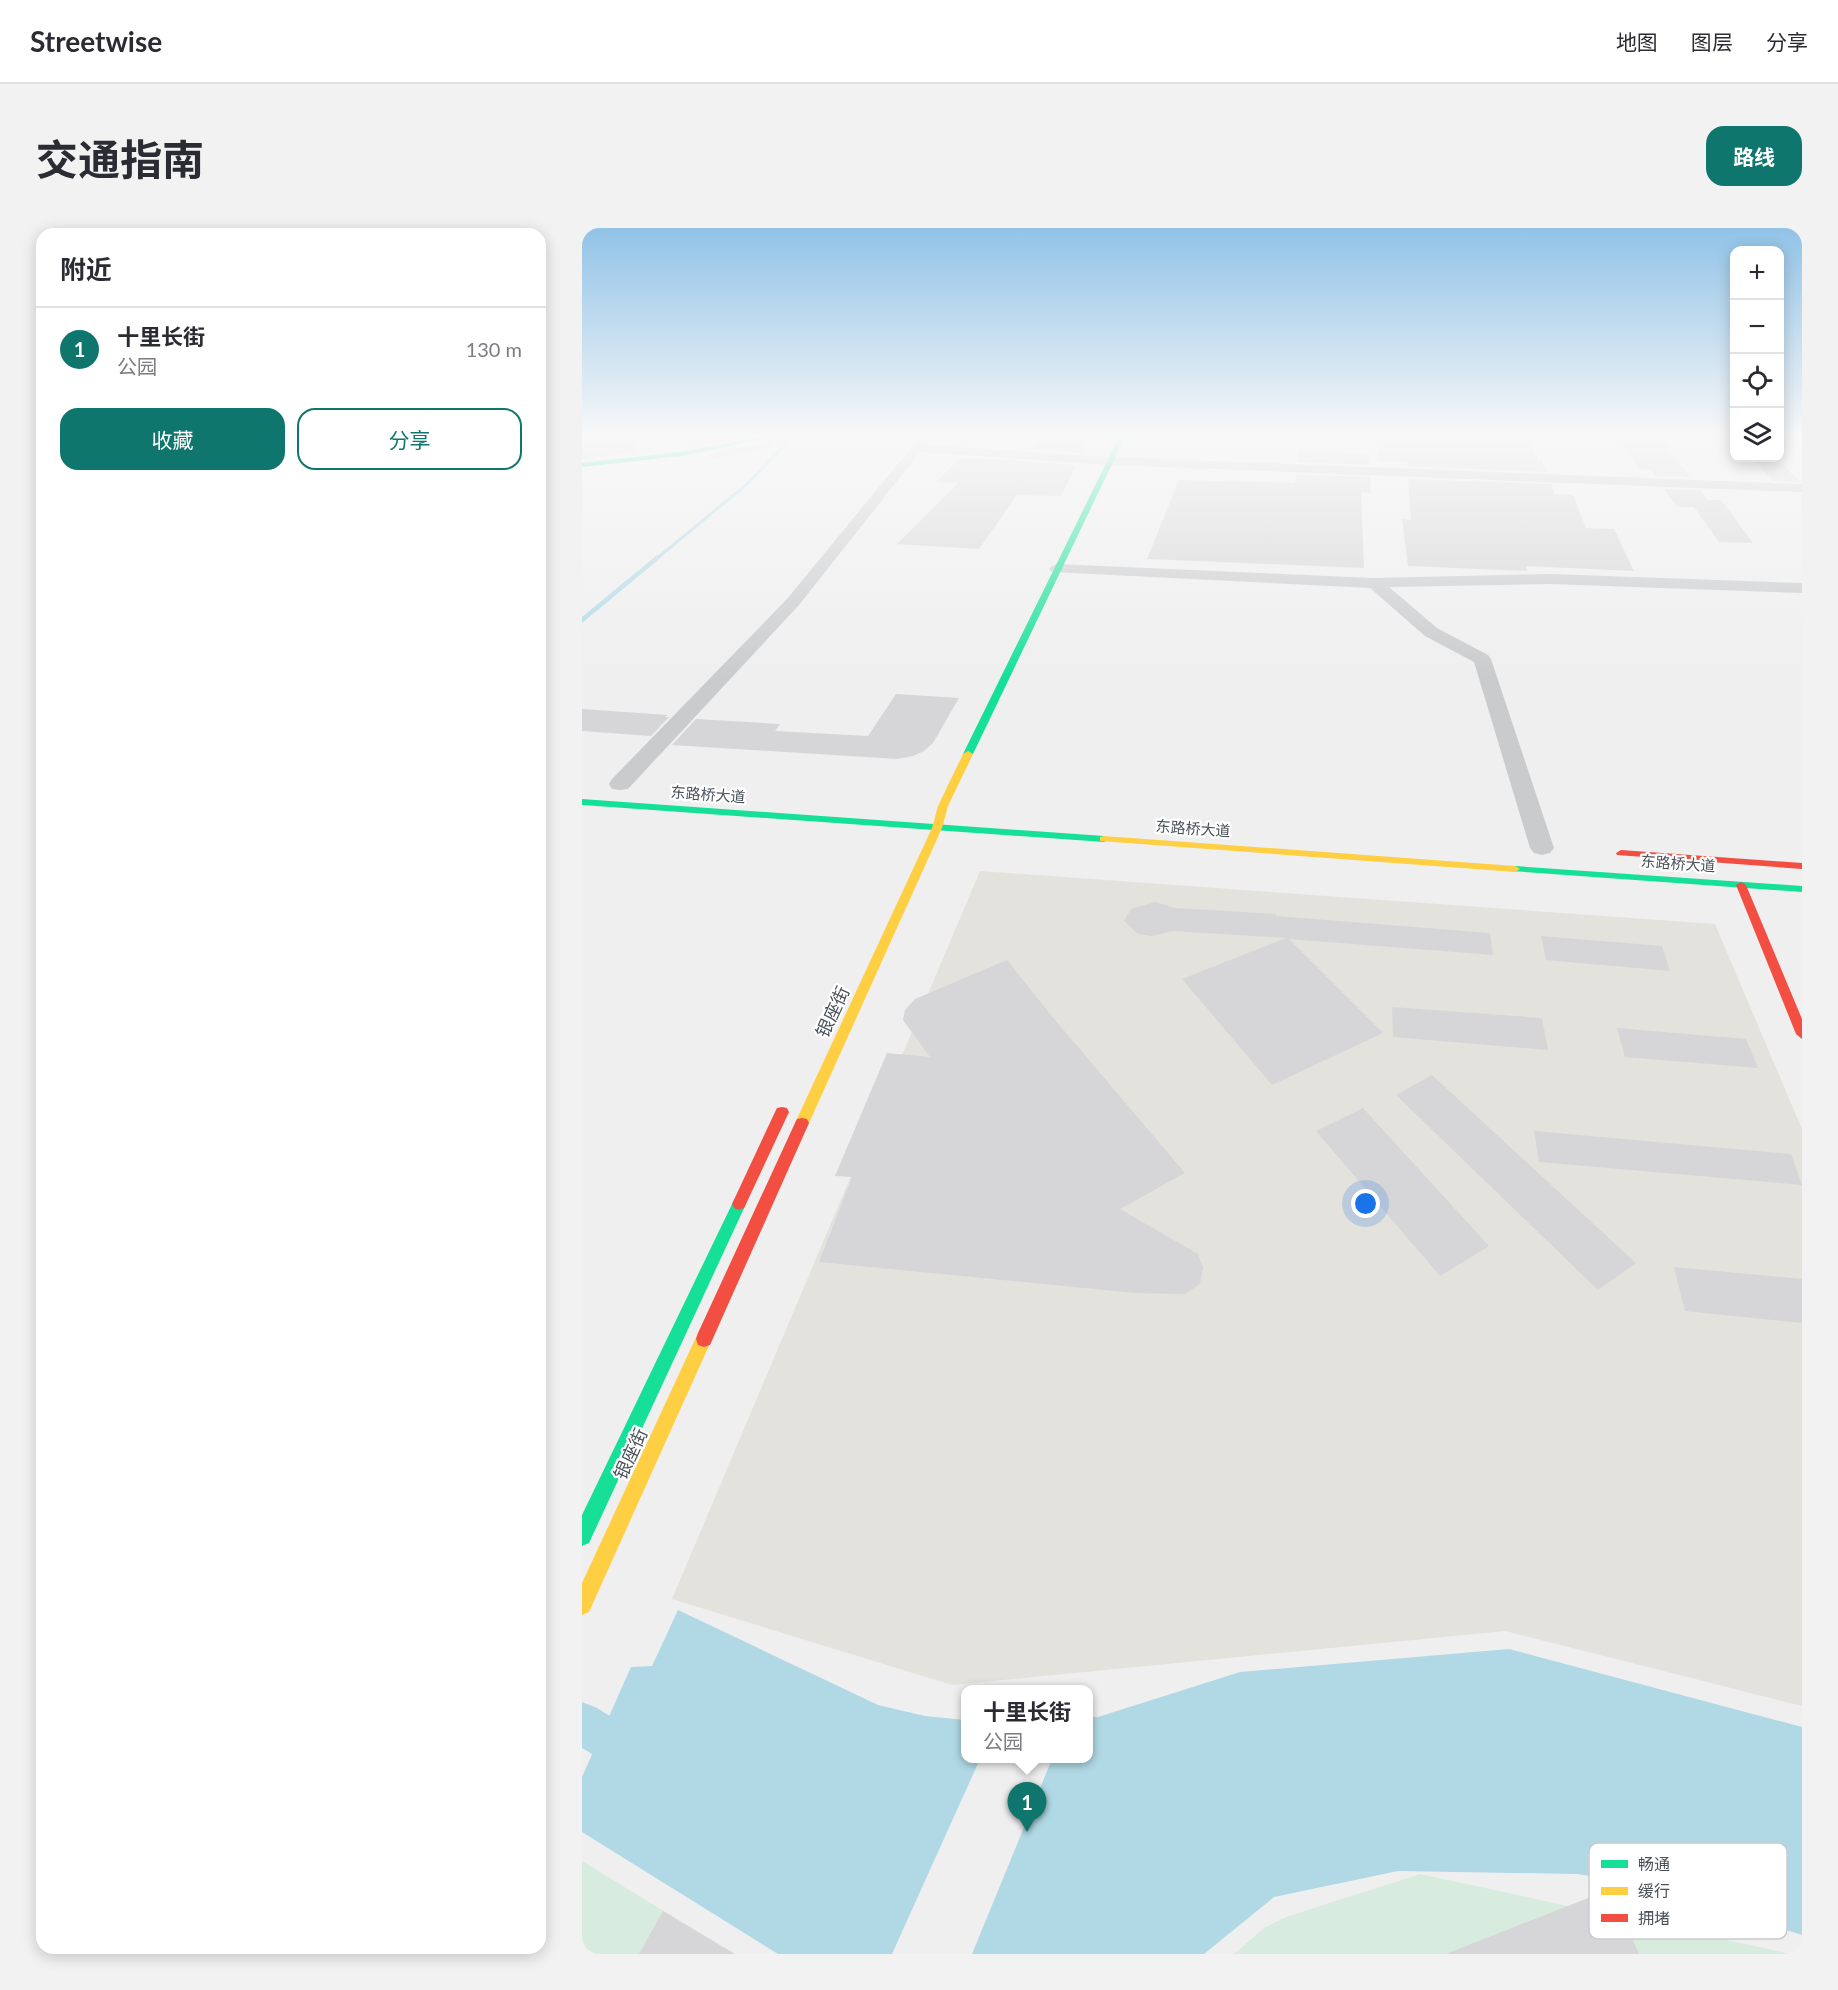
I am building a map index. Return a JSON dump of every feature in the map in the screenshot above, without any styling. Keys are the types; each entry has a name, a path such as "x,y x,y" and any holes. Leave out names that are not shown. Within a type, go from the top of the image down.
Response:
{"main road":[{"path":"920,821 1075,518"},
{"name":"银座街","path":"582,1605 937,828 949,807 1079,518"},
{"path":"615,784 644,786"},
{"name":"东路桥大道","path":"582,802 920,821 937,828 1802,889"},
{"name":"东路桥大道","path":"920,821 949,807"},
{"name":"东路桥大道","path":"1601,852 1802,866"},
{"path":"1741,885 1802,1034"},
{"path":"582,1536 791,1095"}],"street":[{"path":"615,784 793,602 861,518"},
{"path":"1057,569 1374,583 1551,579 1802,588"},
{"path":"1374,583 1431,632 1482,659 1542,848"}],"shaded area":[{"path":"980,871 1715,924 1802,1129 1802,1706 1505,1631 952,1685 672,1599"}],"green space":[{"path":"582,1861 734,1954 582,1954"},
{"path":"1420,1874 1589,1910 1589,1939 1722,1939 1789,1954 1234,1954 1264,1928 1286,1917"}],"water":[{"path":"678,1610 878,1705 925,1716 961,1720 961,1763 1093,1763 1093,1717 1240,1672 1509,1649 1802,1727 1802,1935 1787,1930 1787,1843 1589,1843 1589,1876 1398,1871 1274,1897 1204,1954 778,1954 582,1832 582,1777 631,1667 652,1666"}],"pier":[{"path":"978,1763 1050,1763 972,1954 892,1954"}],"building":[{"path":"923,518 1001,518 979,549 897,544"},
{"path":"1164,518 1362,518 1364,568 1147,559"},
{"path":"1411,518 1582,518 1586,528 1614,529 1634,571 1526,566 1527,571 1408,566 1402,519 1411,520"},
{"path":"1702,518 1734,518 1753,543 1719,542"},
{"path":"896,694 959,698 933,743 924,751 913,756 897,759 672,745 696,719 780,724 775,731 868,736"},
{"path":"582,709 668,715 665,717 669,717 651,736 582,731"},
{"path":"1155,902 1175,908 1276,914 1276,916 1490,933 1493,955 1289,939 1383,1033 1272,1085 1182,979 1286,938 1173,931 1152,936 1138,934 1124,921 1131,909"},
{"path":"1541,936 1662,946 1670,971 1546,960"},
{"path":"1007,960 1185,1173 1120,1209 1198,1254 1203,1268 1200,1284 1185,1294 1135,1293 819,1262 852,1177 835,1176 887,1053 930,1057 903,1020 905,1010 915,999"},
{"path":"1392,1007 1542,1018 1548,1050 1393,1037"},
{"path":"1617,1028 1746,1039 1758,1068 1625,1057"},
{"path":"1432,1075 1636,1263 1598,1290 1396,1095"},
{"path":"1363,1108 1489,1246 1440,1276 1316,1131"},
{"path":"1534,1131 1791,1154 1802,1185 1539,1162"},
{"path":"1674,1267 1802,1279 1802,1323 1685,1311"},
{"path":"1589,1898 1589,1939 1633,1939 1639,1954 1448,1954"},
{"path":"663,1911 735,1954 639,1954"}],"waterway":[{"path":"655,560 706,518"},
{"path":"582,620 657,558"},
{"path":"582,1723 632,1754"}],"traffic: fast":[{"path":"968,754 1083,518"},
{"path":"582,802 1104,839"},
{"path":"1515,869 1802,889"},
{"path":"582,1536 739,1204"}],"traffic: slow":[{"path":"802,1123 937,828 943,806 968,754"},
{"path":"1104,839 1515,869"},
{"path":"582,1605 704,1339"}],"traffic: jam":[{"path":"1621,853 1802,866"},
{"path":"1741,885 1802,1034"},
{"path":"739,1204 782,1112"},
{"path":"704,1339 802,1123"}],"place":[{"name":"十里长街","path":"1027,1832"}]}
